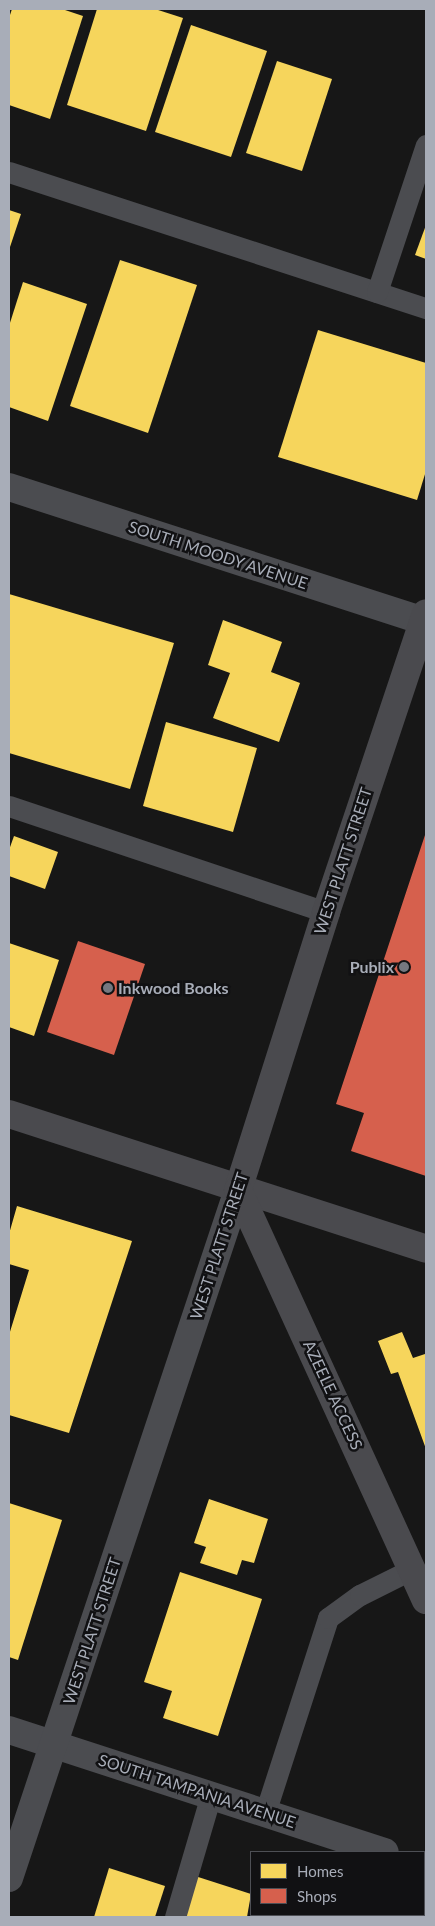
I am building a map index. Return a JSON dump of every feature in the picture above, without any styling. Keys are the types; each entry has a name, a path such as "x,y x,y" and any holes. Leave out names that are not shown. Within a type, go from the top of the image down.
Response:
{"main road":[{"name":"WEST PLATT STREET","path":"238,1190 326,912 425,619"},
{"path":"9,1114 238,1190 426,1249"},
{"name":"AZEELE ACCESS","path":"238,1190 426,1600"}],"street":[{"name":"SOUTH MOODY AVENUE","path":"9,487 425,619"},
{"name":"WEST PLATT STREET","path":"9,1878 238,1190"},
{"name":"SOUTH TAMPANIA AVENUE","path":"9,1730 382,1851"}],"lane":[{"path":"377,292 426,145"},
{"path":"9,172 426,308"},
{"path":"9,806 326,912"},
{"path":"265,1813 328,1618 360,1595 412,1569"},
{"path":"175,1917 211,1795"}],"building: Homes":[{"path":"12,9 62,9 83,16 50,119 9,105 9,18"},
{"path":"97,9 155,9 183,18 146,131 67,105"},
{"path":"191,25 267,51 231,157 155,132"},
{"path":"277,61 332,79 302,171 246,153"},
{"path":"9,210 21,214 9,250"},
{"path":"426,225 426,259 415,255"},
{"path":"120,260 197,285 148,433 70,406"},
{"path":"23,282 87,304 48,421 9,407 9,326"},
{"path":"318,330 426,363 426,471 417,500 278,457"},
{"path":"9,594 174,643 130,789 9,753"},
{"path":"223,620 282,642 271,672 300,683 279,742 213,718 230,673 208,665"},
{"path":"166,722 257,748 233,832 143,806"},
{"path":"14,836 58,852 45,889 9,876 9,850"},
{"path":"9,943 59,960 34,1036 9,1027"},
{"path":"17,1206 132,1241 69,1433 9,1415 9,1335 29,1270 9,1264 9,1234"},
{"path":"402,1332 413,1358 425,1354 426,1357 426,1449 398,1372 391,1374 378,1341"},
{"path":"209,1499 268,1519 254,1563 242,1560 237,1575 200,1563 206,1547 194,1543"},
{"path":"9,1503 62,1520 18,1660 9,1657"},
{"path":"180,1572 262,1599 218,1736 163,1718 172,1691 144,1682"},
{"path":"109,1868 165,1886 155,1917 94,1917"},
{"path":"195,1876 250,1894 247,1917 182,1917"}],"building: Shops":[{"name":"Publix","path":"426,832 426,1176 351,1151 364,1113 336,1104"},
{"path":"78,941 145,964 114,1055 47,1032"}],"place":[{"name":"Publix","path":"404,967"},
{"name":"Inkwood Books","path":"108,988"}]}
